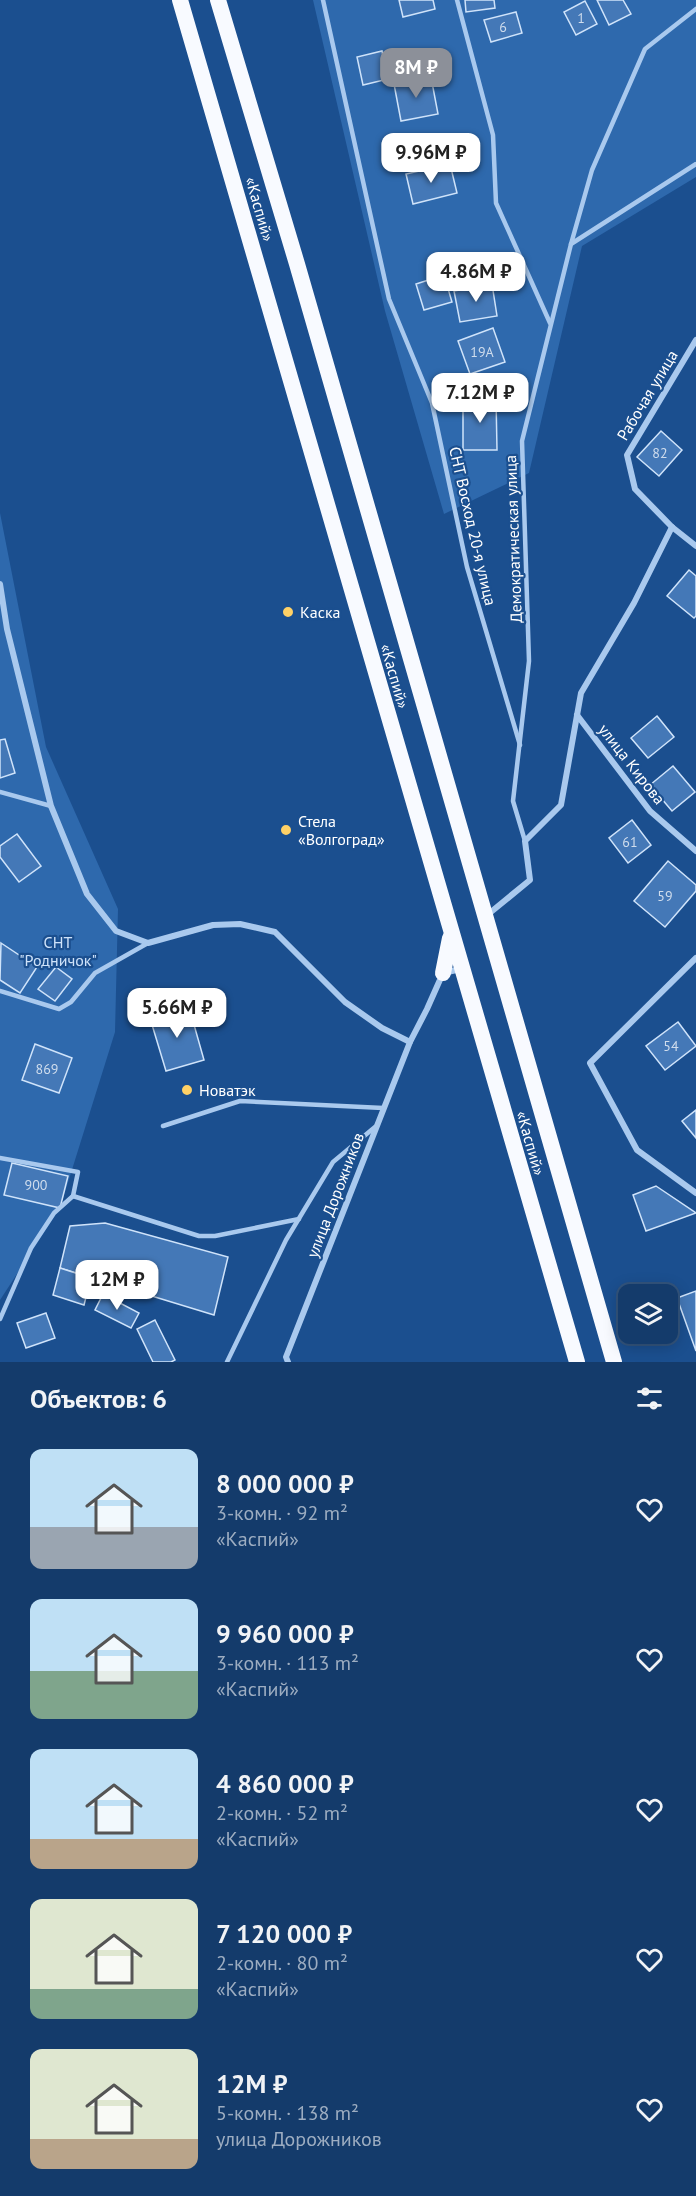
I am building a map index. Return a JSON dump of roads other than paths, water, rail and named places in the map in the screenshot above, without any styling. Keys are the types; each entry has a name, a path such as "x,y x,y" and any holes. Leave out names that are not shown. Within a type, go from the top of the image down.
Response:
{"highway":[{"name":"«Каспий»","path":"180,0 577,1362"},
{"name":"«Каспий»","path":"218,0 297,264 614,1362"},
{"path":"443,973 451,934"}],"street":[{"name":"Рабочая улица","path":"696,340 627,455 635,489 672,527 696,546"},
{"path":"486,916 530,880 525,841 561,805 581,693 630,612 672,527"},
{"path":"0,584 4,628 51,806 87,894 116,931 148,943 213,925 240,924 275,932 345,1002 382,1028 410,1042"},
{"name":"улица Кирова","path":"577,715 650,811 696,850"},
{"path":"696,958 590,1063 637,1150 696,1193"},
{"path":"443,973 461,969"},
{"name":"улица Дорожников","path":"287,1360 383,1107 410,1042 428,1009 443,973"}],"lane":[{"name":"СНТ Восход 20-я улица","path":"323,0 389,299 432,403 467,567 520,745"},
{"path":"457,0 493,135 496,203 551,324"},
{"name":"Демократическая улица","path":"525,841 513,801 529,662 522,441 571,244 592,170 645,49 696,9"},
{"path":"571,244 696,164"},
{"path":"0,792 51,806"},
{"path":"0,991 59,1010 71,1002 95,973 148,943"},
{"path":"163,1126 240,1101 383,1107"},
{"path":"227,1362 286,1240 333,1162 375,1127"},
{"path":"0,1158 78,1172 73,1196 54,1213 31,1248 0,1319"},
{"path":"73,1196 199,1236 215,1236 299,1219"}],"place":[{"name":"Каска","path":"288,612"},
{"name":"Стела «Волгоград»","path":"286,830"},
{"name":"Новатэк","path":"187,1090"}],"park label":[{"name":"СНТ \"Родничок\"","path":"58,951"}]}
